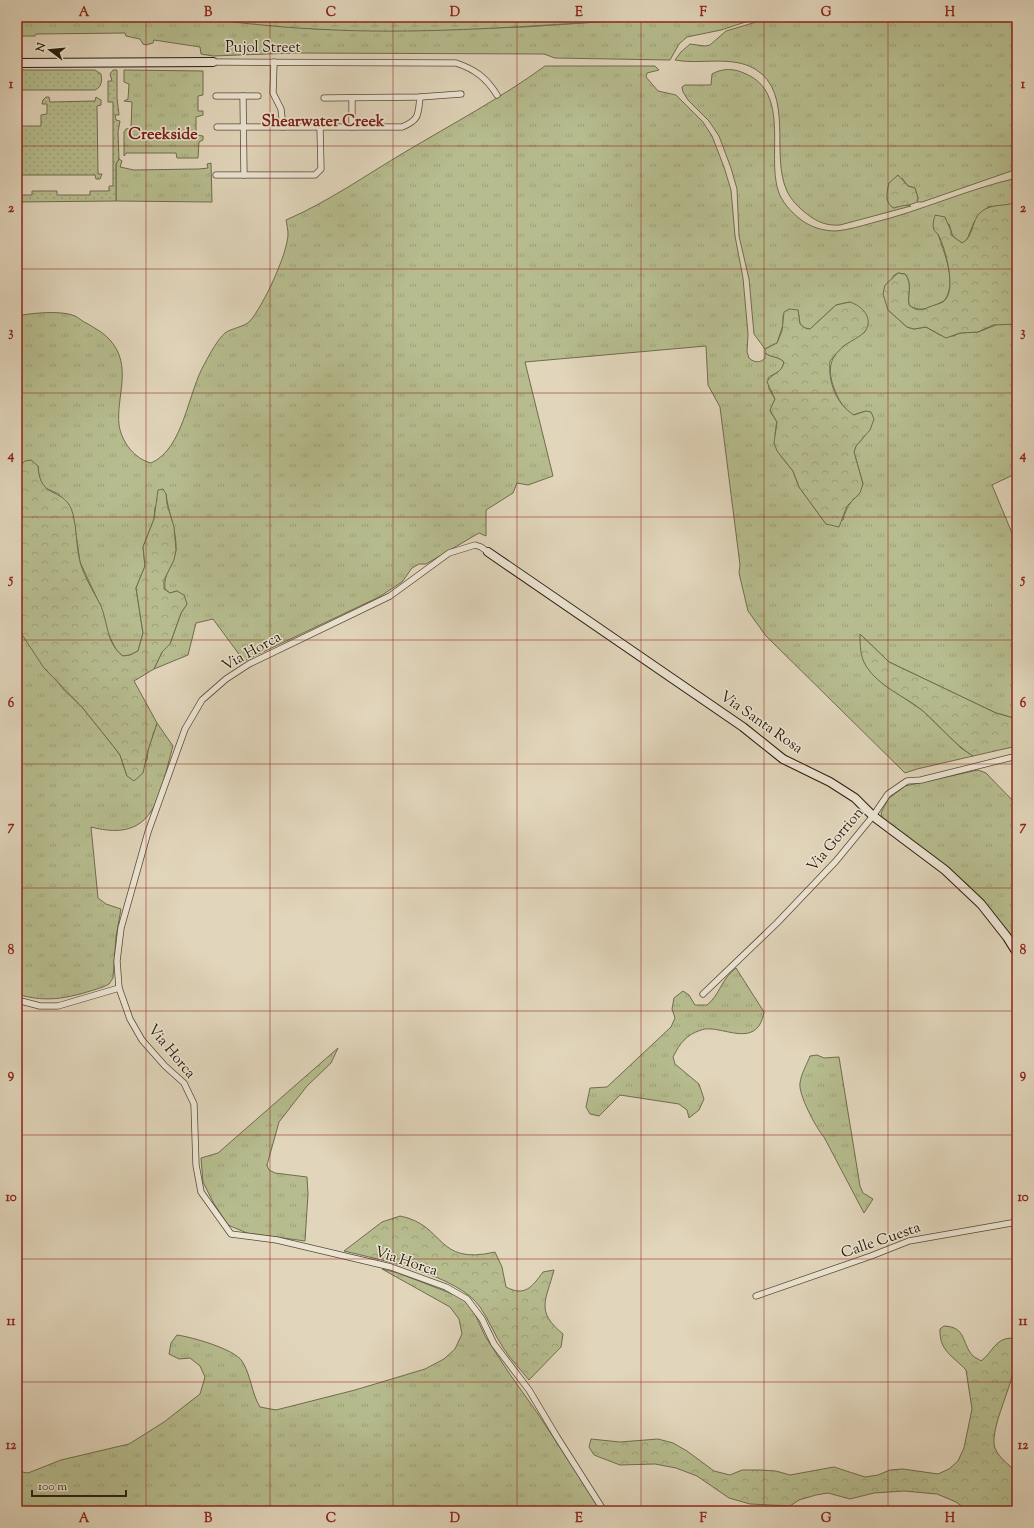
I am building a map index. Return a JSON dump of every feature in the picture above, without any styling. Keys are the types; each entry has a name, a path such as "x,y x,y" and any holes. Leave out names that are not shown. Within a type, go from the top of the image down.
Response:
{"street":[{"path":"274,62 273,93 281,109 283,127"},
{"name":"Pujol Street","path":"17,63 456,63 471,68 484,77 497,95"},
{"path":"324,98 420,97 461,94"},
{"path":"216,96 258,96"},
{"path":"243,96 244,175"},
{"path":"217,127 402,127 412,123 418,117 420,97"},
{"path":"352,98 352,127"},
{"path":"216,175 315,175 319,173 321,169 320,128"},
{"name":"Via Horca","path":"488,552 475,545 449,553 390,596 249,664 226,679 202,700 185,729 148,832 132,884 121,928 117,961 119,988 130,1019 142,1040 165,1066 184,1083 194,1104 196,1165 201,1192 231,1234 278,1240 391,1267 446,1287 467,1299 482,1319 494,1344 529,1390 604,1511"},
{"name":"Via Santa Rosa","path":"488,552 743,727 783,759 830,782 855,798 873,816 945,870 965,887 994,919 1017,953"},
{"name":"Via Gorrion","path":"703,994 777,922 836,861 873,816 888,794 906,782 921,780 1017,756"},
{"path":"17,1000 40,1006 58,1006 119,988"},
{"name":"Calle Cuesta","path":"756,1296 910,1241 1017,1222"}],"green space":[{"path":"17,17 185,17 316,29 423,30 524,27 612,21 623,17 761,17 721,30 687,37 679,44 670,60 555,58 544,54 294,53 213,56 201,54 200,47 154,40 153,43 146,45 143,44 140,39 126,36 125,33 36,34 35,36 17,36"},
{"path":"185,17 623,17 612,21 464,30 352,31 299,28"},
{"path":"773,17 1017,17 1017,169 922,202 917,202 918,198 915,188 908,186 902,178 888,188 887,199 894,208 901,205 911,206 840,225 826,224 815,219 798,206 787,191 782,176 780,160 780,126 778,109 774,93 767,80 755,69 736,62 675,60 690,44 705,46 710,45 726,31"},
{"path":"545,66 655,66 659,70 647,73 646,77 658,91 676,95 703,122 712,136 731,190 735,236 743,278 748,334 747,352 749,358 755,362 763,360 765,358 765,353 784,362 780,370 768,378 769,389 775,399 770,411 777,422 775,434 780,455 793,471 799,487 826,524 843,520 849,505 863,484 854,452 856,446 863,438 866,411 853,415 849,412 839,400 834,388 830,368 832,360 841,348 865,332 850,302 836,305 810,329 805,328 800,324 798,310 783,317 783,325 777,343 765,349 754,334 749,279 739,236 737,189 731,168 719,136 709,121 688,100 682,87 685,85 711,85 712,74 729,70 742,72 760,83 768,95 773,110 775,175 779,194 787,206 804,222 822,229 836,231 859,227 1017,178 1017,202 1010,205 988,207 974,222 967,240 962,243 956,239 952,235 949,224 938,234 950,277 948,294 944,301 927,308 913,308 909,305 909,282 905,274 898,273 893,276 888,310 907,327 914,329 926,327 940,335 953,336 960,333 978,332 1001,323 1017,324 1017,473 992,485 1017,545 1017,719 996,713 889,662 860,634 883,684 922,710 961,748 973,756 905,773 766,636 748,611 739,573 740,565 720,407 708,385 706,346 525,362 553,476 528,485 517,483 513,493 486,510 486,536 479,533 426,564 419,564 412,568 402,582 379,597 244,661 213,619 196,623 188,655 154,669 162,652 170,644 181,613 187,604 177,591 170,593 165,589 167,574 176,550 174,529 166,494 155,507 154,519 143,547 145,566 136,588 143,633 138,651 130,655 123,656 117,651 108,634 100,605 80,562 74,521 59,494 43,487 39,477 38,466 19,466 17,468 17,316 46,313 69,314 97,329 110,340 117,350 121,360 122,381 119,425 123,438 135,454 151,463 162,456 178,433 199,375 217,343 225,333 245,325 250,321 261,304 274,280 287,244 288,229 286,220 302,213 347,188 494,100"},
{"path":"17,70 95,70 101,74 101,81 99,87 95,90 17,90"},
{"path":"113,70 117,70 117,98 119,115 115,115 116,120 120,121 118,132 119,159 116,164 116,201 17,202 17,195 32,195 32,191 57,191 57,195 90,195 90,191 109,191 109,186 113,186 113,102 108,102 108,81 112,81 110,74"},
{"path":"124,70 203,71 203,95 198,96 198,111 203,111 203,115 196,117 196,135 203,136 203,140 199,142 198,158 177,158 176,153 126,153 124,156 124,132 126,129 131,128 132,102 124,101 128,99 129,84 124,82"},
{"path":"46,97 49,97 50,102 95,101 96,97 101,100 101,105 97,106 98,174 102,174 100,179 96,179 95,175 17,175 17,122 21,122 21,126 41,126 41,115 47,114 47,104 42,104"},
{"path":"119,159 122,161 120,167 134,170 199,169 208,168 207,164 211,163 212,202 116,201 116,164"},
{"path":"898,175 908,186 915,188 918,198 917,202 894,208 887,200 887,194 889,183"},
{"path":"1017,202 1017,324 993,325 978,332 960,333 946,338 926,327 914,329 907,327 888,310 883,294 885,285 898,273 905,274 909,282 909,305 914,308 921,310 943,302 947,297 950,289 949,269 941,240 933,228 935,215 945,217 951,231 951,235 962,243 969,237 978,215 985,209"},
{"path":"850,302 862,309 867,316 868,325 864,332 845,345 830,361 830,377 834,392 842,405 854,415 866,411 871,412 874,419 870,430 856,446 854,452 863,484 860,493 847,506 839,527 826,524 799,487 793,471 777,451 774,443 777,422 770,410 775,399 767,382 781,369 784,362 765,353 765,349 777,343 782,331 784,312 789,309 798,310 800,324 805,328 810,329 836,305"},
{"path":"31,460 38,466 43,485 64,499 69,505 73,514 80,562 103,611 110,639 117,651 123,656 130,655 138,651 143,633 136,588 145,566 143,547 154,519 158,490 163,489 166,494 167,504 174,527 176,550 174,560 164,580 164,589 170,593 177,591 184,595 187,604 181,613 170,644 162,652 154,669 134,681 157,723 148,750 143,773 134,781 127,776 120,755 114,747 82,707 44,668 17,627 17,468 25,461"},
{"path":"17,627 63,689 82,707 120,755 127,776 147,760 148,750 157,723 173,746 158,798 151,811 142,822 129,828 113,830 91,827 98,898 106,904 121,909 116,937 113,978 109,984 103,987 81,994 60,998 40,999 17,994"},
{"path":"860,634 889,662 996,713 1017,719 1017,746 973,756 953,740 923,711 885,686 871,673 861,654"},
{"path":"978,770 986,773 1017,805 1017,946 995,916 968,885 882,818 881,813 888,799 905,786"},
{"path":"736,968 764,1012 760,1024 754,1031 746,1033 709,1029 701,1030 687,1037 673,1057 675,1064 699,1084 704,1099 699,1110 689,1118 687,1110 679,1104 620,1095 599,1116 590,1114 586,1107 590,1088 607,1087 671,1027 675,1018 672,1009 674,998 683,991 689,995 695,1005 707,1005 715,997 727,977"},
{"path":"338,1048 331,1063 307,1086 279,1122 267,1165 269,1170 275,1173 307,1177 308,1194 305,1241 247,1233 228,1225 213,1202 203,1182 201,1158 218,1153"},
{"path":"817,1055 824,1058 839,1057 860,1186 863,1193 873,1199 864,1213 824,1137 812,1119 802,1095 800,1083 803,1073 810,1056"},
{"path":"400,1216 415,1221 426,1227 442,1243 461,1254 476,1255 495,1252 502,1267 506,1287 513,1290 523,1291 528,1289 543,1272 554,1270 545,1305 549,1319 563,1334 561,1347 529,1380 507,1353 480,1307 469,1296 455,1286 418,1270 344,1251 382,1222"},
{"path":"382,1269 398,1273 463,1298 474,1312 485,1336 509,1373 602,1511 17,1511 17,1471 28,1473 61,1460 129,1444 164,1422 200,1394 205,1377 200,1366 190,1358 179,1359 169,1354 171,1343 177,1335 212,1344 231,1352 238,1357 245,1366 260,1407 276,1410 355,1390 425,1369 444,1359 455,1349 462,1334 459,1319 450,1307"},
{"path":"944,1326 957,1329 963,1336 969,1351 973,1356 981,1361 1002,1340 1012,1338 1016,1348 1016,1360 1013,1374 998,1418 994,1444 1000,1456 1017,1472 1017,1511 968,1511 956,1502 937,1494 904,1491 874,1493 850,1499 828,1493 799,1500 790,1506 750,1504 729,1498 697,1476 676,1468 655,1464 620,1465 594,1455 589,1447 591,1439 620,1442 658,1439 673,1443 687,1451 714,1471 730,1475 742,1470 759,1470 776,1471 790,1475 834,1467 865,1477 878,1475 890,1470 903,1469 938,1474 949,1469 958,1461 964,1448 972,1409 966,1370 944,1348 942,1343 940,1329"}],"district":[{"name":"Shearwater Creek","path":"323,122"},
{"name":"Creekside","path":"163,135"}]}
